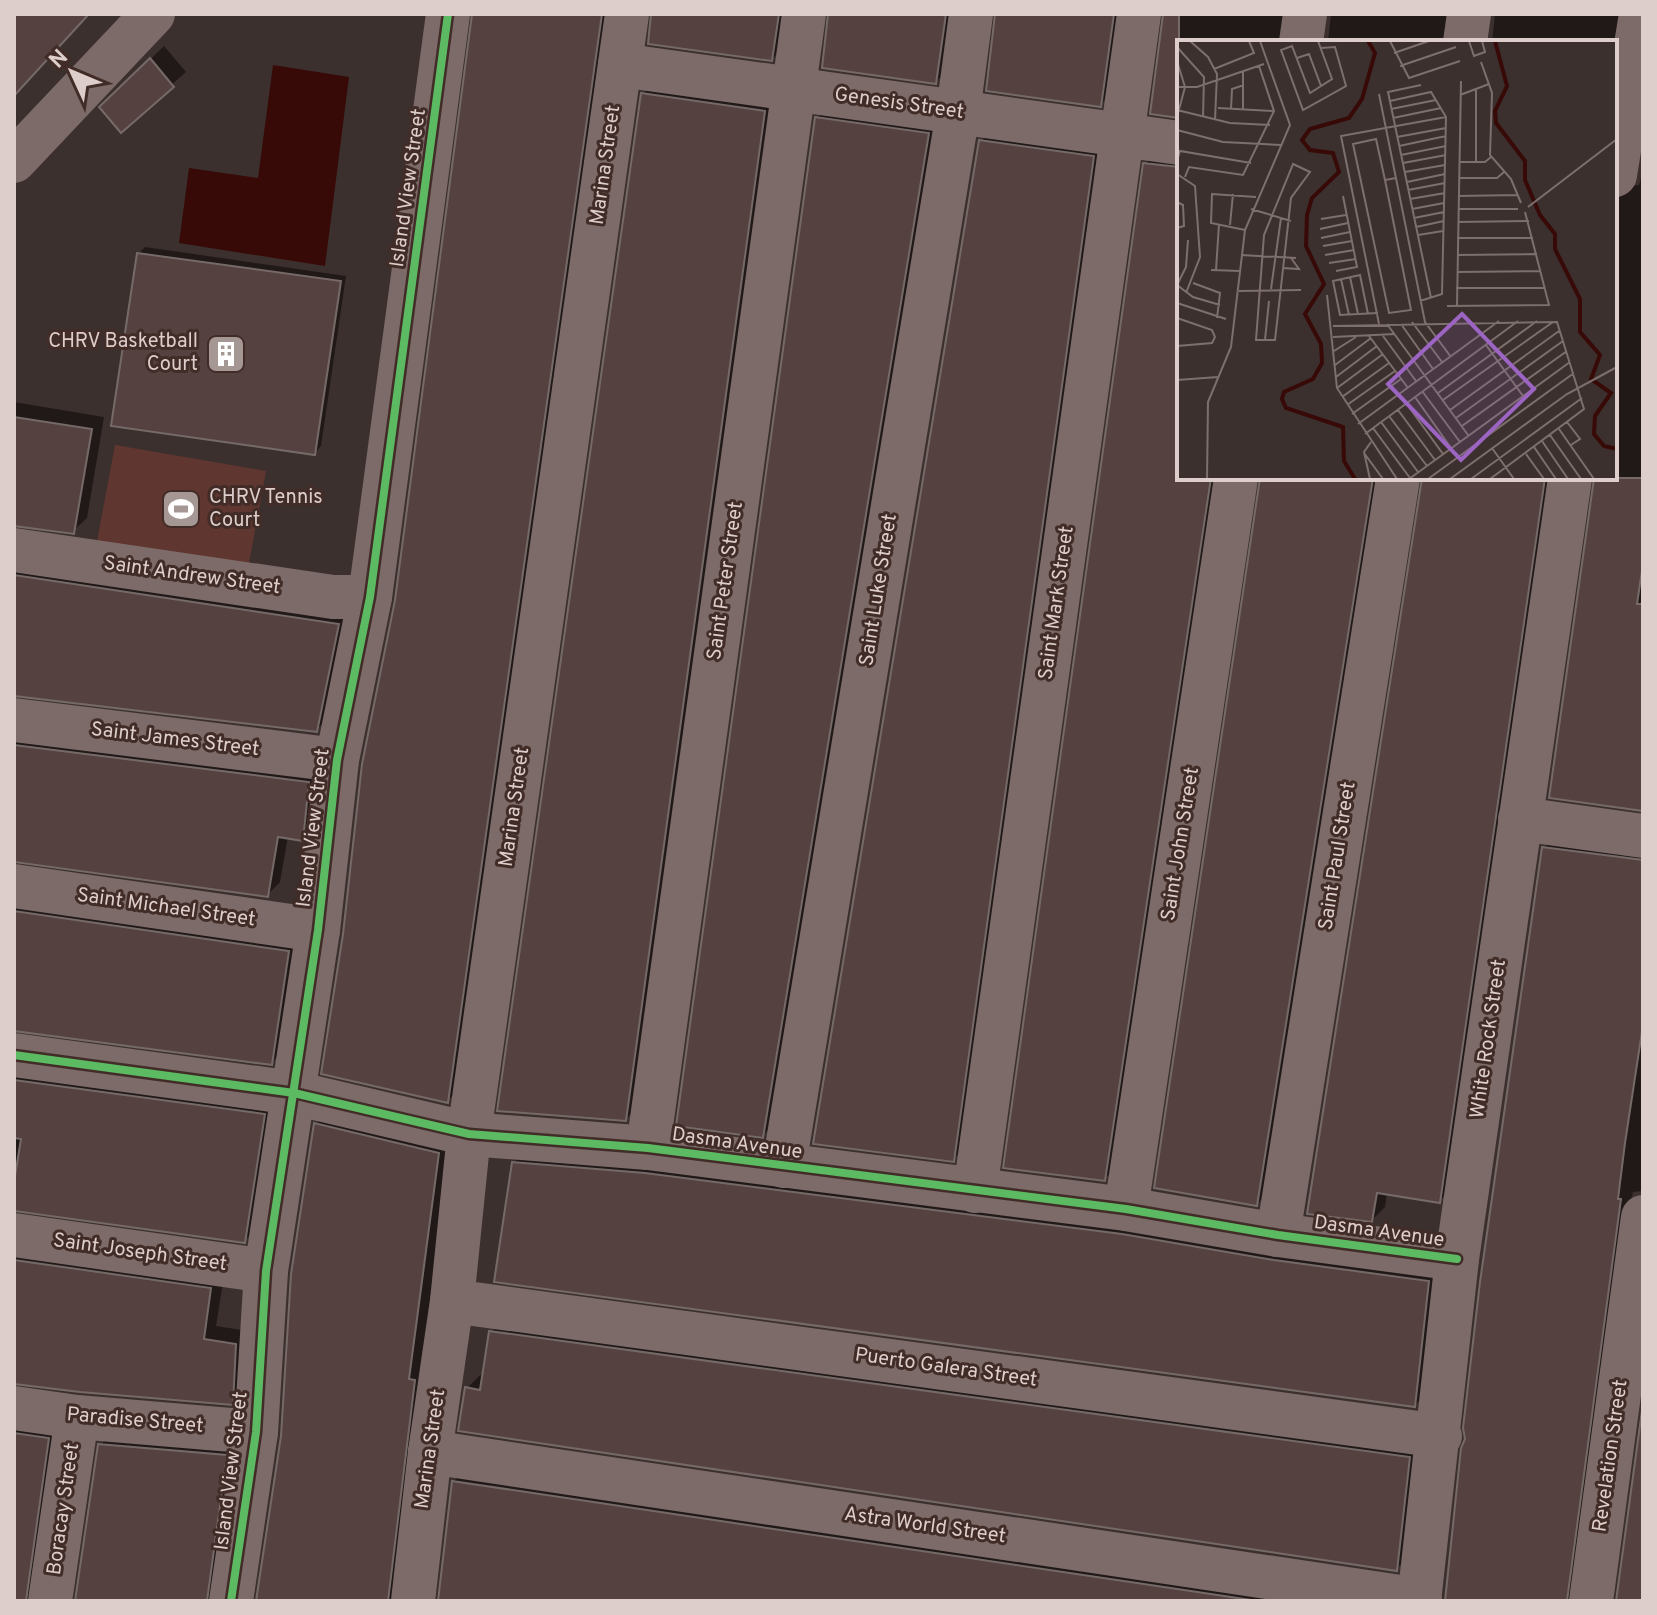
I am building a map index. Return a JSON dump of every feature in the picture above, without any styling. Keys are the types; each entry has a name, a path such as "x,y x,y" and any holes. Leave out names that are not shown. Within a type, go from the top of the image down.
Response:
{"street":[{"path":"14,161 153,14"},
{"name":"Island View Street","path":"231,1601 256,1432 266,1271 318,930 337,760 370,597 448,14"},
{"name":"Marina Street","path":"413,1601 452,1301 469,1134 627,14"},
{"name":"Saint Peter Street","path":"648,1148 804,14"},
{"name":"Saint Luke Street","path":"784,1166 958,112 971,14"},
{"name":"Saint Mark Street","path":"975,1191 1139,14"},
{"path":"1301,40 1305,14"},
{"path":"1465,40 1469,14"},
{"path":"1617,163 1641,14"},
{"name":"Genesis Street","path":"620,65 1177,143"},
{"name":"Saint John Street","path":"1126,1209 1236,480"},
{"name":"Saint Paul Street","path":"1278,1235 1398,480"},
{"name":"White Rock Street","path":"1420,1600 1457,1259 1570,480"},
{"name":"Saint Andrew Street","path":"14,550 333,597 370,597"},
{"name":"Saint James Street","path":"14,720 337,760"},
{"path":"1520,819 1643,836"},
{"name":"Saint Michael Street","path":"14,886 318,930"},
{"name":"Dasma Avenue","path":"14,1055 294,1093 469,1134 648,1148 1126,1209 1278,1235 1457,1259"},
{"name":"Revelation Street","path":"1591,1601 1643,1217"},
{"name":"Saint Joseph Street","path":"14,1235 266,1271"},
{"name":"Puerto Galera Street","path":"452,1301 1440,1436"},
{"name":"Paradise Street","path":"14,1408 77,1417 256,1432"},
{"name":"Boracay Street","path":"50,1601 77,1417"},
{"name":"Astra World Street","path":"430,1452 1420,1600"}],"shaded area":[{"path":"273,65 349,77 325,266 179,243 189,168 258,178"},
{"name":"CHRV Tennis Court","path":"115,445 266,471 247,574 96,547"}],"building":[{"path":"14,14 89,14 14,96"},
{"path":"472,14 602,14 448,1103 321,1074 343,934 362,764 395,600"},
{"path":"651,14 779,14 772,61 648,44"},
{"path":"828,14 946,14 936,84 822,68"},
{"path":"995,14 1114,14 1101,107 986,91"},
{"path":"1163,14 1179,14 1177,118 1150,114"},
{"path":"150,58 174,87 121,133 99,107"},
{"path":"641,93 765,111 626,1121 497,1111"},
{"path":"815,117 929,133 763,1138 676,1126"},
{"path":"979,140 1094,156 954,1162 813,1144"},
{"path":"1143,163 1177,167 1177,480 1211,480 1105,1181 1003,1168"},
{"name":"CHRV Basketball Court","path":"137,253 341,281 315,455 111,426"},
{"path":"14,417 92,429 74,534 14,526"},
{"path":"1643,478 1643,564 1637,604 1643,604 1643,811 1549,798 1594,480"},
{"path":"1260,480 1373,480 1257,1206 1154,1188"},
{"path":"1422,480 1545,480 1440,1203 1377,1193 1372,1222 1307,1214"},
{"path":"14,575 339,624 317,732 14,696"},
{"path":"14,745 309,782 303,841 278,837 268,897 14,862"},
{"path":"1542,847 1643,860 1643,1025 1625,1143 1618,1199 1621,1199 1567,1601 1445,1601 1480,1282"},
{"path":"14,911 289,951 272,1065 14,1031"},
{"path":"14,1080 265,1114 245,1243 14,1211 14,1182 21,1139 14,1138"},
{"path":"314,1123 439,1153 409,1379 415,1380 388,1601 256,1601 281,1436 291,1274"},
{"path":"512,1162 645,1173 1122,1234 1274,1260 1429,1281 1415,1407 494,1282"},
{"path":"14,1260 211,1288 204,1339 236,1344 233,1405 14,1384"},
{"path":"489,1331 1410,1457 1397,1571 458,1431 465,1387 480,1390"},
{"path":"1643,1403 1643,1601 1616,1601"},
{"path":"14,1433 49,1438 26,1601 14,1601"},
{"path":"98,1444 227,1455 207,1601 75,1601"},
{"path":"452,1481 1258,1601 438,1601"}],"cycle path":[{"path":"231,1601 256,1432 266,1271 318,930 337,760 370,597 448,14"},
{"path":"14,1055 294,1093 469,1134 648,1148 1126,1209 1278,1235 1457,1259"}],"place":[{"name":"CHRV Basketball Court","path":"226,354"},
{"name":"CHRV Tennis Court","path":"181,509"}]}
